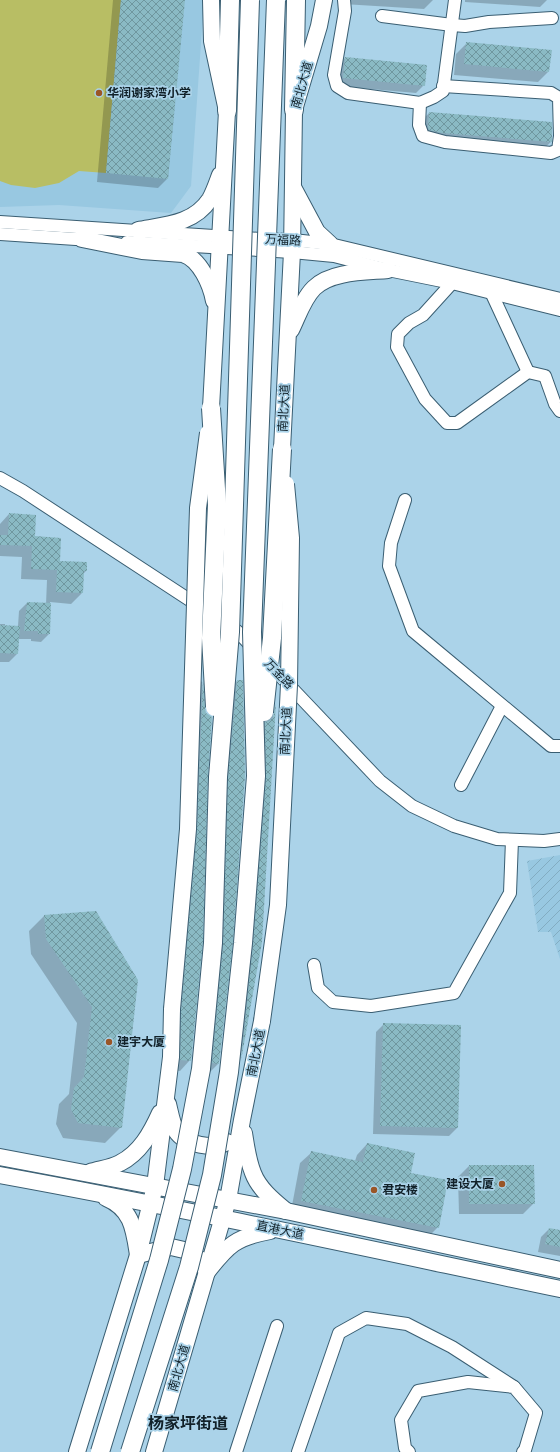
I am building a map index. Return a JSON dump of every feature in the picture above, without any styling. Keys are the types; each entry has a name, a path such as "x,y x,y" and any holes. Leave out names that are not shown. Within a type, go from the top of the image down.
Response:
{"highway":[{"path":"100,1452 159,1260 182,1169 201,1069 213,943 218,777 230,632 250,0"},
{"name":"南北大道","path":"130,1452 189,1267 212,1175 229,1072 243,943 256,776 252,632 276,0"},
{"path":"226,111 230,3"},
{"path":"294,110 296,7"},
{"path":"211,408 216,505 211,638 218,777"},
{"path":"256,776 272,638 282,449"}],"main road":[{"path":"77,1452 138,1255 155,1186 171,1057 172,1009 188,830 198,508 211,408 225,163 226,111 212,41 211,0"},
{"name":"南北大道","path":"154,1452 228,1200 262,1021 278,905 289,685 291,538 282,449 289,334 294,110 320,26 324,0"},
{"path":"138,230 177,223 196,214 210,198 225,163"},
{"path":"292,187 317,232 330,244"},
{"path":"82,239 142,251 183,254 190,256 195,261 210,286 216,315"},
{"path":"289,334 306,299 314,288 320,284 347,274 388,270"},
{"path":"166,1099 176,1131 182,1137 194,1143 207,1146 221,1146 231,1139 242,1120"},
{"path":"87,1173 120,1163 138,1150 151,1131 166,1099"},
{"path":"242,1120 247,1153 253,1175 267,1194 286,1212"},
{"name":"直港大道","path":"0,1157 228,1200 560,1270"},
{"name":"直港大道","path":"0,1175 278,1229 560,1289"},
{"path":"92,1192 116,1202 127,1214 134,1228 138,1255"},
{"path":"138,1255 171,1247 184,1250 201,1260 207,1272 223,1252 236,1242 251,1234 278,1229"}],"street":[{"path":"344,0 345,11 334,75 336,86 348,93 420,103 434,97 442,91 455,0"},
{"path":"382,16 465,26 489,22 552,18"},
{"path":"420,103 419,125 423,136 445,142 551,153 558,150 560,136 559,98 551,93 443,86"},
{"name":"万福路","path":"0,222 138,230 220,242"},
{"name":"万福路","path":"0,234 82,239 220,242 292,246 330,244 560,299"},
{"name":"万福路","path":"292,246 388,270 491,292 560,310"},
{"path":"452,283 423,315 409,323 398,334 397,347 425,399 447,422 457,424 528,372 545,376 555,404 560,411"},
{"path":"491,292 528,372"},
{"name":"万金路","path":"0,478 237,630 380,781 412,806 454,826 497,839 544,841 560,839"},
{"path":"405,500 391,543 389,566 413,631 551,746 560,746"},
{"path":"461,785 502,706"},
{"path":"314,965 318,988 333,1002 371,1006 454,993 510,893 512,840"},
{"path":"298,1452 339,1333 366,1318 407,1324 452,1347 514,1387 536,1413 525,1450 523,1452"},
{"path":"236,1452 277,1326"},
{"path":"409,1452 405,1448 400,1420 418,1391 468,1382 514,1387"}],"shaded area":[{"name":"华润谢家湾小学","path":"0,0 204,0 191,186 171,213 59,205 0,207"},
{"path":"560,855 560,959 551,932 538,932 527,861"}],"green space":[{"path":"0,0 121,0 106,173 79,171 59,183 35,188 11,185 0,181"}],"building":[{"path":"121,0 185,0 168,179 106,173"},
{"path":"466,42 552,50 549,72 464,64"},
{"path":"345,57 427,65 425,86 343,78"},
{"path":"429,112 552,122 552,142 442,133 429,130"},
{"path":"9,513 36,515 35,536 61,538 60,561 87,562 87,571 84,571 83,593 56,592 57,570 31,569 32,546 0,545 0,535 8,535"},
{"path":"27,602 51,603 50,634 38,634 38,631 24,631"},
{"path":"0,625 20,626 18,654 0,653"},
{"path":"203,679 206,713 212,717 208,777 203,942 191,1061 180,1060 181,1010 197,830"},
{"path":"237,680 243,680 245,776 233,942 219,1064 212,1063 223,944 228,778"},
{"path":"276,703 262,942 241,1061 253,944 266,777 265,722 273,718"},
{"name":"建宇大厦","path":"96,911 138,980 122,1128 78,1123 71,1109 74,1088 84,1077 92,1007 46,939 44,915"},
{"path":"383,1023 461,1025 458,1128 380,1126"},
{"name":"君安楼","path":"367,1143 415,1153 411,1173 448,1180 439,1228 301,1201 311,1151 363,1162"},
{"name":"建设大厦","path":"469,1165 534,1165 535,1204 469,1204"},
{"path":"549,1228 560,1230 560,1247 545,1244"}],"place":[{"name":"华润谢家湾小学","path":"99,93"},
{"name":"建宇大厦","path":"109,1042"},
{"name":"建设大厦","path":"502,1184"},
{"name":"君安楼","path":"374,1190"}],"district":[{"name":"杨家坪街道","path":"188,1424"}]}
